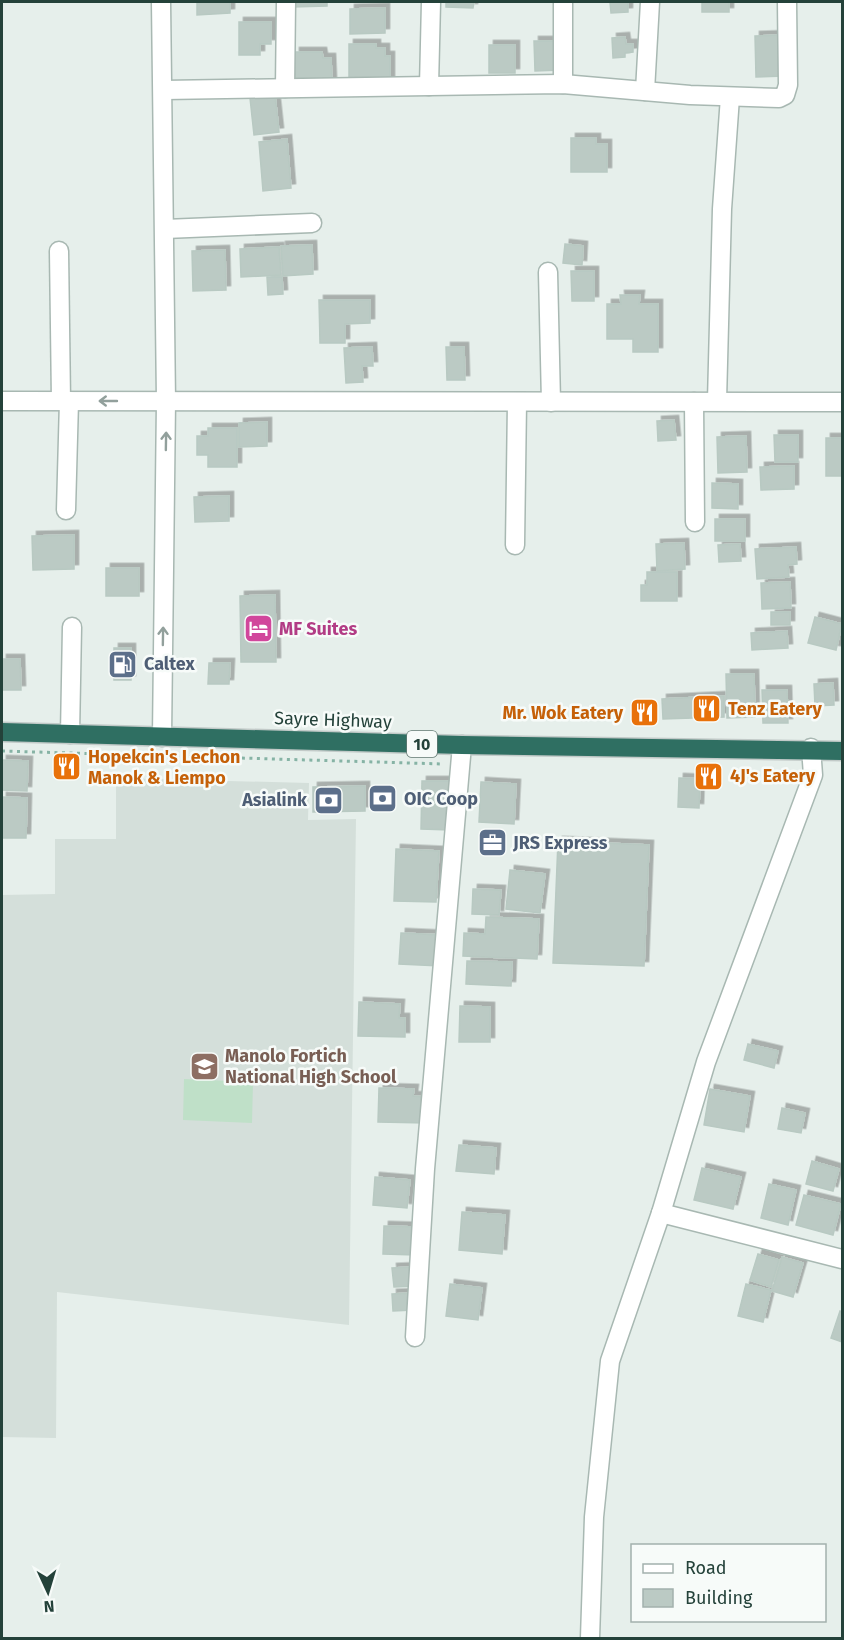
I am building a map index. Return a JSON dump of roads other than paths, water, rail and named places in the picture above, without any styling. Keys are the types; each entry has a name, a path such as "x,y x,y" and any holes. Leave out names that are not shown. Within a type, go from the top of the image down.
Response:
{"highway":[{"name":"Sayre Highway","path":"2,732 462,745 811,748 843,751"}],"street":[{"path":"161,2 164,90 166,401 162,736"},
{"path":"285,88 286,2"},
{"path":"429,86 431,2"},
{"path":"563,2 563,84"},
{"path":"645,91 650,2"},
{"path":"164,90 563,84 730,97 779,98 786,92 787,2"},
{"path":"717,401 722,209 730,97"},
{"path":"165,229 312,223"},
{"path":"59,251 65,401 66,510"},
{"path":"548,272 551,402"},
{"path":"2,401 843,402"},
{"path":"515,545 517,402"},
{"path":"694,402 695,522"},
{"path":"70,734 72,627"},
{"path":"415,1337 425,1169 462,745"},
{"path":"590,1638 594,1517 610,1361 660,1213 706,1062 813,775 811,748"},
{"path":"660,1213 843,1259"}],"place":[{"name":"MF Suites","path":"258,629"},
{"name":"Caltex","path":"123,664"},
{"name":"Tenz Eatery","path":"707,709"},
{"name":"Mr. Wok Eatery","path":"644,713"},
{"name":"Hopekcin's Lechon Manok & Liempo","path":"67,767"},
{"name":"4J's Eatery","path":"709,776"},
{"name":"OIC Coop","path":"383,799"},
{"name":"Asialink","path":"328,800"},
{"name":"JRS Express","path":"492,843"},
{"name":"Manolo Fortich National High School","path":"204,1066"}]}
